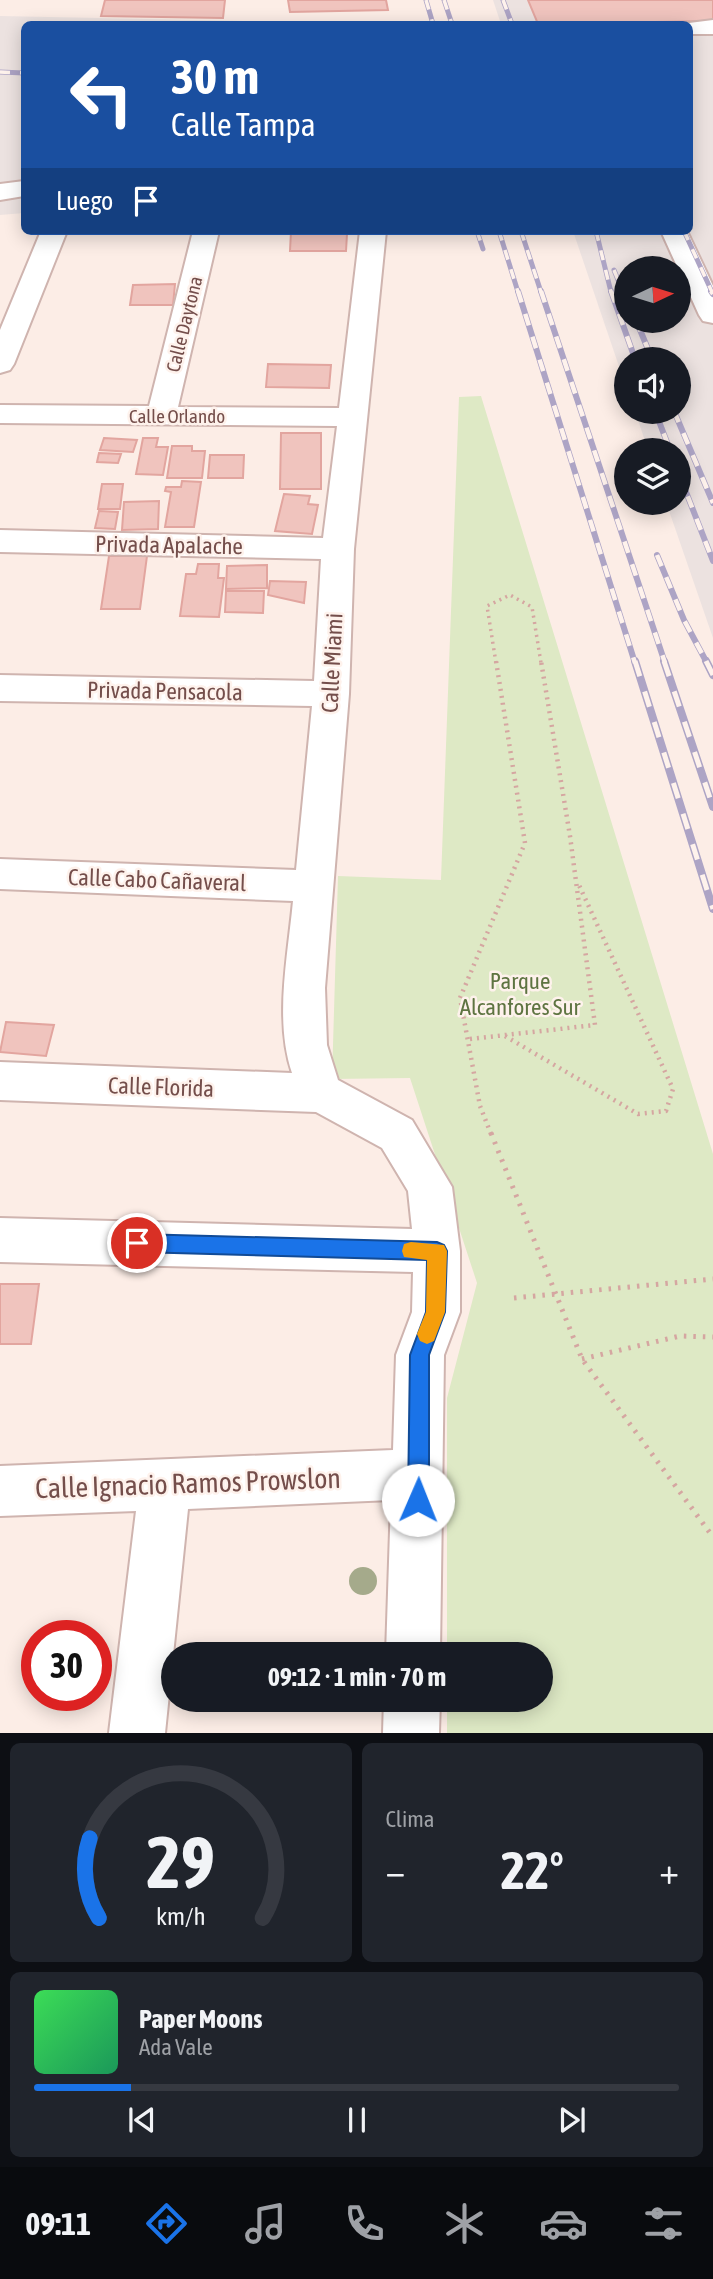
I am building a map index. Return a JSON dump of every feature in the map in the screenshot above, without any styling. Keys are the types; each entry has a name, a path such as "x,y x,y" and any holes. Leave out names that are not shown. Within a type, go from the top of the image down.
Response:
{"street":[{"path":"693,28 713,27"},
{"path":"0,192 21,189"},
{"path":"0,364 52,235"},
{"name":"Calle Daytona","path":"161,416 205,235"},
{"name":"Calle Miami","path":"322,1093 312,1070 306,1045 305,988 331,694 338,549 373,235"},
{"path":"676,235 713,315"},
{"name":"Calle Orlando","path":"0,414 354,417"},
{"name":"Privada Apalache","path":"0,541 338,549"},
{"name":"Privada Pensacola","path":"0,688 331,694"},
{"name":"Calle Cabo Cañaveral","path":"0,874 314,886"},
{"name":"Calle Florida","path":"0,1081 322,1093"},
{"path":"322,1093 397,1133 430,1187 437,1251 436,1312 419,1355 414,1642"},
{"path":"0,1240 437,1251"},
{"name":"Calle Ignacio Ramos Prowslon","path":"0,1491 419,1474"},
{"path":"137,1733 165,1484"},
{"path":"411,1733 412,1712"}],"path":[{"path":"470,1039 595,1025 575,876 532,607 510,595 487,606 525,843 460,998 470,1039 480,1106 582,1359 713,1537"},
{"path":"503,1035 638,1114 666,1111 673,1089 575,876"},
{"path":"514,1298 713,1279"},
{"path":"582,1359 680,1336 713,1337"}],"shaded area":[{"path":"493,0 713,0 713,638 670,515 691,515 691,438 644,438 639,424 691,424 691,347 614,347 614,352 574,235 693,235 693,21 500,21"},
{"path":"0,16 241,21 21,21 21,213 0,215"}],"green space":[{"name":"Parque Alcanfores Sur","path":"481,396 713,1154 713,1733 447,1733 447,1712 553,1712 553,1642 447,1642 447,1398 477,1283 410,1078 332,1079 338,876 441,880 459,397"}],"building":[{"path":"105,0 225,0 223,18 101,16"},
{"path":"288,0 386,0 388,10 290,12"},
{"path":"528,0 713,0 713,21 537,21"},
{"path":"291,235 347,235 346,251 290,251"},
{"path":"175,284 173,305 130,305 133,285"},
{"path":"268,364 331,365 329,388 266,387"},
{"path":"281,433 321,433 321,489 280,489"},
{"path":"104,438 137,440 133,452 100,450"},
{"path":"143,438 158,438 156,447 168,447 163,475 136,474"},
{"path":"172,446 192,446 192,451 205,451 202,478 167,478"},
{"path":"99,453 121,454 118,463 97,462"},
{"path":"210,455 244,455 243,478 208,478"},
{"path":"182,481 201,482 194,527 165,527 171,492 165,491 166,487 181,487"},
{"path":"102,484 123,484 120,509 98,509"},
{"path":"284,494 310,496 308,504 318,505 312,534 275,531"},
{"path":"159,501 158,529 122,530 124,502"},
{"path":"99,511 118,512 115,529 95,528"},
{"path":"109,556 147,556 140,609 101,609"},
{"path":"198,564 219,564 218,578 224,578 219,617 180,616 186,574 196,574"},
{"path":"267,565 267,588 226,589 227,566"},
{"path":"270,581 306,582 304,603 268,595"},
{"path":"226,591 264,591 263,613 225,612"},
{"path":"6,1022 54,1025 46,1056 0,1052"},
{"path":"0,1284 39,1284 31,1344 0,1344"}],"railway":[{"path":"426,0 432,21"},
{"path":"444,0 451,21"},
{"path":"503,0 511,21"},
{"path":"0,72 21,73"},
{"path":"478,235 483,249"},
{"path":"500,235 518,292"},
{"path":"522,235 541,292"},
{"path":"597,235 611,292"},
{"path":"686,235 712,292"},
{"path":"518,291 635,663"},
{"path":"541,291 665,663"},
{"path":"611,291 631,347"},
{"path":"641,333 647,347"},
{"path":"660,424 665,438"},
{"path":"680,424 713,503"},
{"path":"691,505 713,561"},
{"path":"657,555 684,620 707,663"},
{"path":"635,661 713,909"},
{"path":"664,661 713,807"},
{"path":"707,663 713,675"}],"slow traffic":[{"path":"411,1251 437,1251 436,1312 427,1334"}],"route":[{"path":"137,1243 437,1251 436,1312 419,1355 418,1500"}]}
